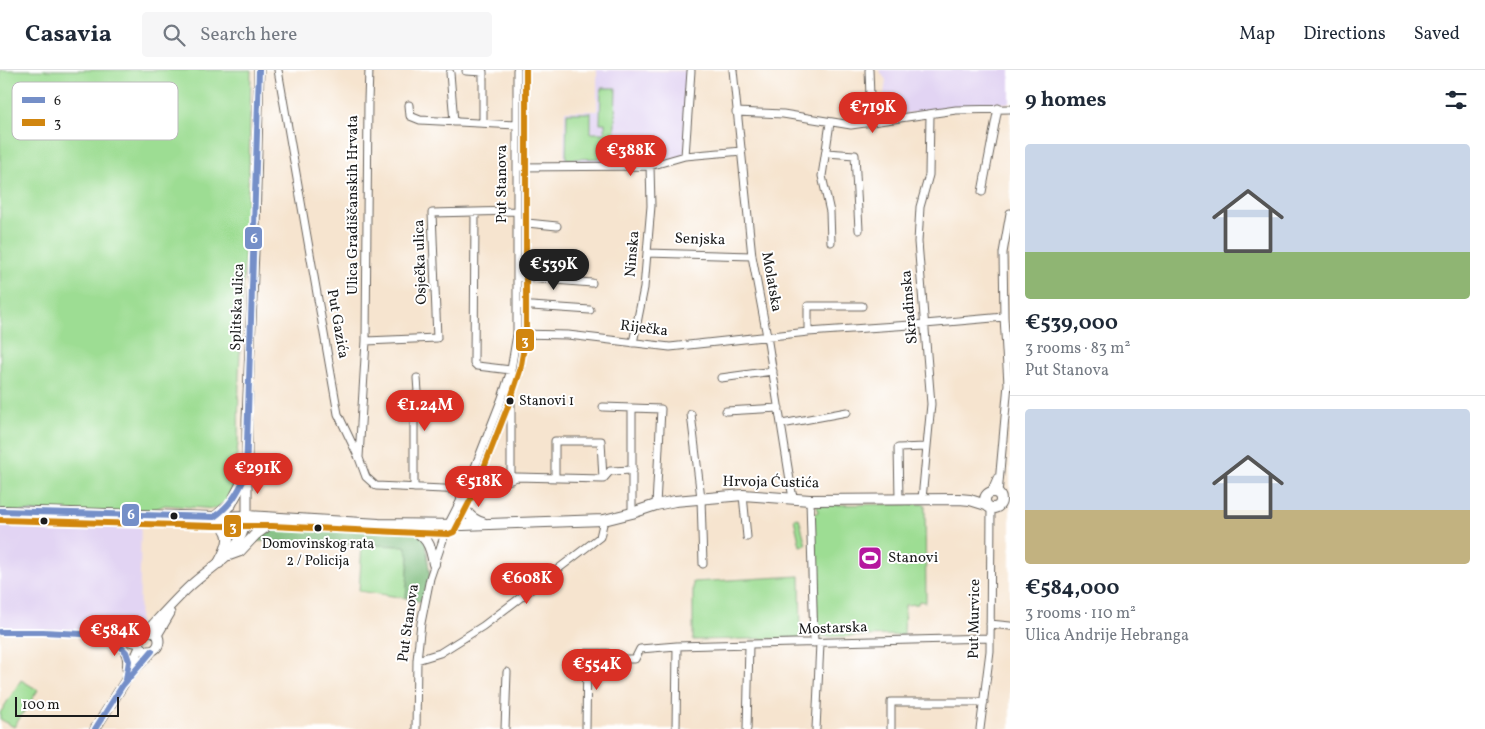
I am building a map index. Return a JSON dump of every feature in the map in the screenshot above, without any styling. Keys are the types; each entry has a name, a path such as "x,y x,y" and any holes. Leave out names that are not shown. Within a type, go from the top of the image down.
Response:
{"main road":[{"path":"214,517 231,504 246,475"},
{"path":"465,492 464,509 469,516 474,520 489,525"},
{"name":"Hrvoja Ćustića","path":"604,520 632,513 656,504 743,495 793,498 809,504 899,498 992,500 1010,496"},
{"path":"992,500 1010,500"},
{"path":"0,512 214,517 247,516 392,524 448,525 604,520"},
{"path":"214,517 222,523 228,536 227,549 219,563"},
{"path":"230,555 244,548 255,535 278,518"},
{"path":"392,524 419,532 428,543 434,564"}],"street":[{"name":"Splitska ulica","path":"230,555 241,539 247,516 246,475 259,70"},
{"name":"Put Gazića","path":"278,70 338,414 366,477 376,486 465,492 516,477 603,479"},
{"name":"Ulica Gradiščanskih Hrvata","path":"359,458 366,340 369,70"},
{"name":"Put Stanova","path":"416,729 417,660 425,603 434,564 448,525 465,492 511,370 517,334 518,70"},
{"name":"Molatska","path":"733,70 752,256 782,424 793,498"},
{"path":"870,70 871,123"},
{"path":"685,156 691,71"},
{"path":"466,72 483,72 484,123"},
{"path":"450,73 454,122"},
{"path":"410,105 410,116 420,120 517,125"},
{"path":"982,192 998,108"},
{"path":"736,112 783,114 851,125 956,110 1010,109"},
{"name":"Skradinska","path":"922,498 931,404 918,242 920,207 929,175 930,114"},
{"path":"830,123 822,176 830,212 832,242"},
{"path":"517,167 650,166 685,156 742,151"},
{"path":"826,153 855,155 859,230"},
{"name":"Ninska","path":"633,343 644,288 651,206 650,166"},
{"name":"Osječka ulica","path":"366,340 437,338 432,213 517,211"},
{"path":"475,212 474,363 477,366 511,370 511,480"},
{"name":"Put Murvice","path":"980,729 990,638 992,500 999,473 1008,384 1003,253 1010,213"},
{"path":"517,222 557,226"},
{"name":"Senjska","path":"647,253 752,256"},
{"path":"517,277 592,283"},
{"path":"517,305 590,310"},
{"path":"808,332 808,306 862,306"},
{"name":"Riječka","path":"517,334 568,335 670,347 808,332 1004,317"},
{"path":"721,378 773,371"},
{"path":"414,488 414,396 418,392 417,378"},
{"path":"603,407 661,409 656,504"},
{"path":"632,408 632,513"},
{"path":"726,411 779,408"},
{"path":"782,424 847,412"},
{"path":"691,414 700,498 703,564"},
{"path":"555,478 555,441 601,440 603,479"},
{"path":"899,498 898,448 926,447"},
{"path":"603,479 610,471 632,470"},
{"path":"743,495 747,537"},
{"path":"809,504 817,643 816,729"},
{"path":"417,660 440,653 483,626 600,537 604,520"},
{"path":"126,680 144,633 190,586 230,555"},
{"path":"95,729 126,680 159,644 157,635 179,598"},
{"path":"990,624 1010,626"},
{"path":"0,632 102,635 144,633 157,635"},
{"path":"102,635 140,646 146,651 152,651"},
{"path":"102,635 120,645 126,652 129,661 126,680"},
{"name":"Mostarska","path":"586,729 587,653 608,653 614,660 635,659 640,649 676,646 990,638"},
{"path":"747,729 748,645"},
{"path":"676,646 676,729"},
{"path":"505,729 507,672"},
{"path":"891,729 891,702 984,702"}],"shaded area":[{"path":"597,70 691,71 685,156 650,166 564,161 565,111 597,111"},
{"path":"879,70 1010,70 1010,103 978,104 881,117 886,80"},
{"path":"0,511 141,515 139,630 97,627 102,635 0,632"}],"green space":[{"path":"0,70 251,70 238,443 233,487 227,502 215,509 165,505 141,515 0,511"},
{"path":"601,88 616,88 614,158 566,159 567,113 591,113 591,133 605,133 605,123 600,123"},
{"name":"Stanovi","path":"925,504 926,602 919,601 918,604 905,605 904,635 817,637 814,514 818,512 817,505"},
{"path":"799,518 806,545 800,546 794,519"},
{"path":"422,525 425,533 430,578 425,603 406,598 409,557 405,546 256,541 266,532 299,526"},
{"path":"362,545 405,546 409,557 406,598 359,591"},
{"path":"800,576 801,638 693,640 693,582"},
{"path":"21,680 38,690 14,727 0,719 0,713"}],"transit line":[{"name":"6","path":"0,511 214,517 229,504 237,493 246,475 259,70"},
{"name":"3","path":"0,520 272,526 449,534 454,532 474,493 510,401 520,371 526,335 526,70"},
{"name":"6","path":"0,632 102,635 119,645 126,652 129,661 126,680 95,729"},
{"name":"6","path":"122,686 152,651"}],"place":[{"name":"Stanovi 1","path":"510,401"},
{"name":"Domovinskog rata 2 / Policija","path":"318,528"},
{"name":"Stanovi","path":"870,558"}]}
